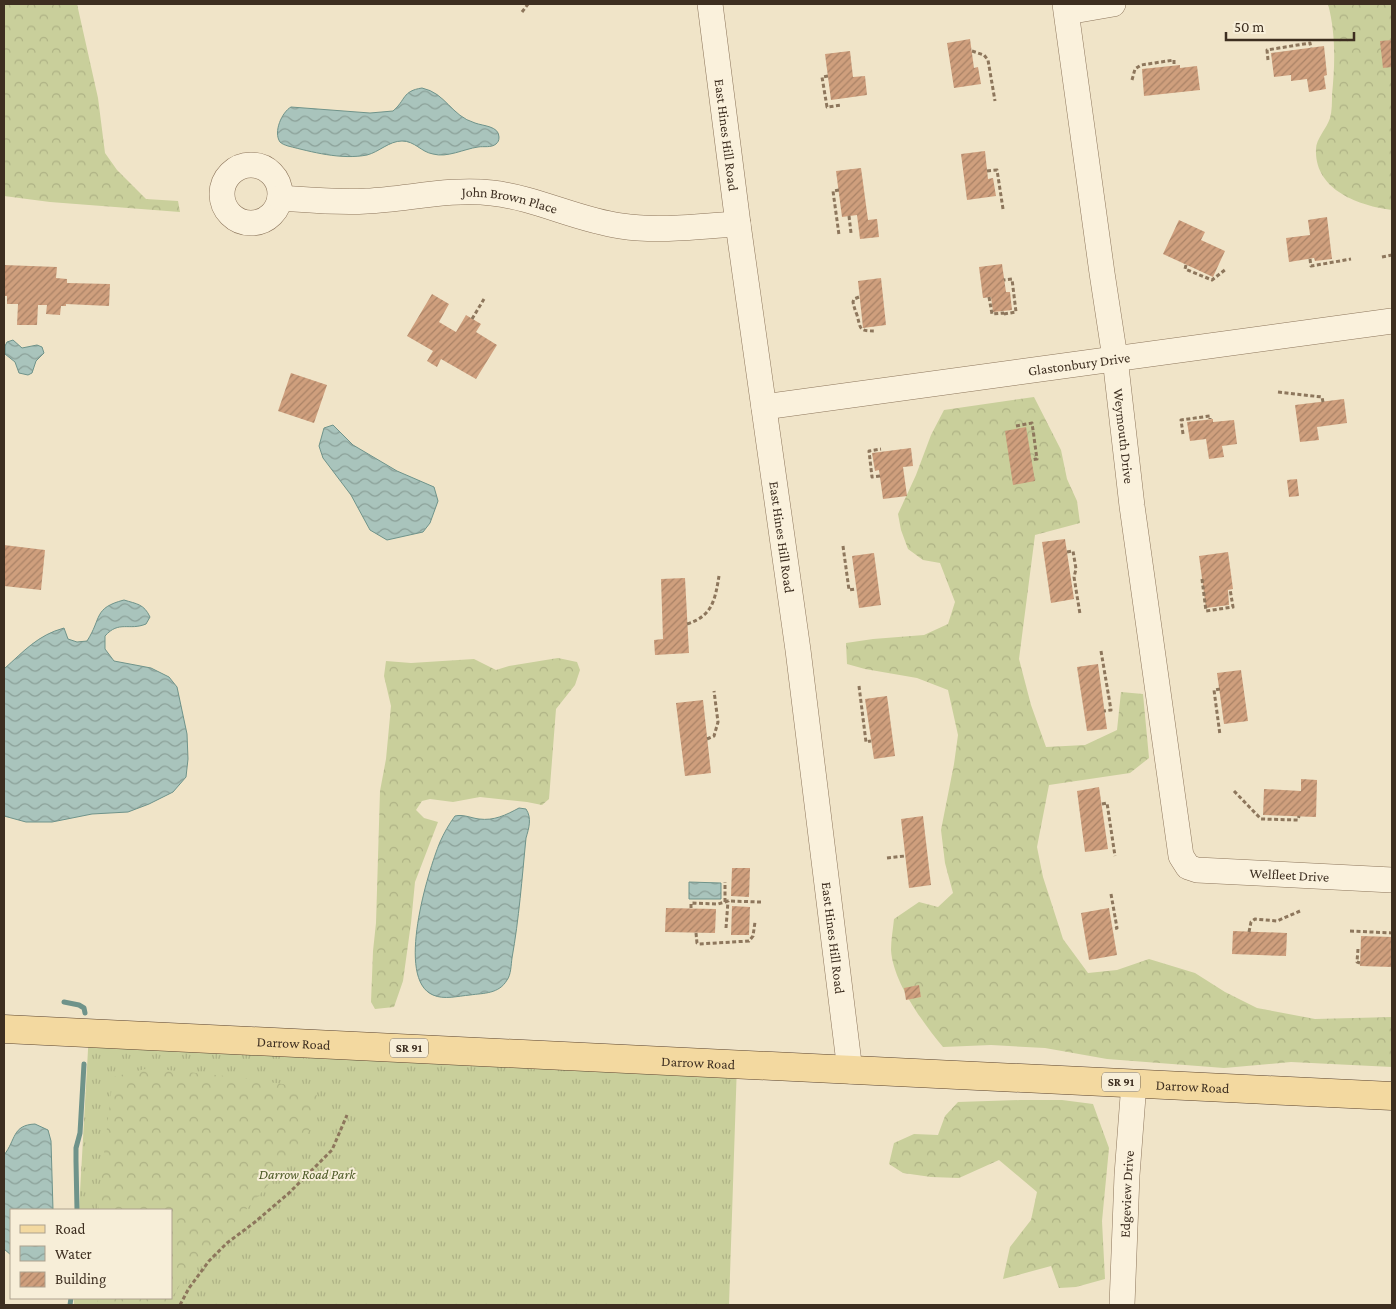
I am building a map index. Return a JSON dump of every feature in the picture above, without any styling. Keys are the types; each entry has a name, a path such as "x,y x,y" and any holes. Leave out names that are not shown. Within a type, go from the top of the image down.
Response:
{"main road":[{"name":"Darrow Road","path":"4,1029 1392,1096"}],"street":[{"name":"East Hines Hill Road","path":"710,4 738,224 798,650 850,1071"},
{"path":"1066,8 1113,4"},
{"name":"Weymouth Drive","path":"1066,8 1115,358 1132,506 1181,856 1188,867"},
{"name":"John Brown Place","path":"280,198 339,202 458,192 491,193 537,202 619,226 645,229 738,224"},
{"name":"Glastonbury Drive","path":"764,408 1392,321"},
{"name":"Welfleet Drive","path":"1188,867 1197,870 1392,880"},
{"name":"Edgeview Drive","path":"1122,1305 1127,1175 1134,1083"}],"path":[{"path":"522,12 528,4"},
{"path":"1268,60 1266,50 1310,43 1311,48"},
{"path":"972,51 984,55 988,60 995,101"},
{"path":"1132,80 1135,69 1141,65 1174,60 1174,66"},
{"path":"828,76 822,77 827,107 842,104"},
{"path":"987,171 997,170 1003,209"},
{"path":"839,190 833,191 839,235"},
{"path":"849,216 851,233"},
{"path":"1382,257 1392,256"},
{"path":"1310,259 1311,266 1351,259"},
{"path":"1186,266 1185,269 1212,280 1216,279 1226,269"},
{"path":"989,297 992,314 1016,312 1012,279 1004,280"},
{"path":"859,297 854,299 853,302 858,324 861,329 866,331 876,331"},
{"path":"472,319 484,299"},
{"path":"1278,392 1322,398 1324,402"},
{"path":"1183,434 1181,420 1210,416 1210,419"},
{"path":"1016,426 1032,424 1037,459 1031,460"},
{"path":"880,476 872,477 869,451 881,449"},
{"path":"843,546 849,590 856,588"},
{"path":"1067,552 1073,551 1076,569 1074,577 1080,614"},
{"path":"687,624 708,612 715,600 719,576"},
{"path":"1202,579 1206,611 1233,607 1230,589"},
{"path":"1100,651 1110,710 1104,710"},
{"path":"860,686 866,742 871,741"},
{"path":"1220,689 1214,690 1220,735"},
{"path":"707,739 714,736 718,722 714,691"},
{"path":"1234,791 1261,819 1298,820 1299,816"},
{"path":"1102,804 1107,803 1115,856"},
{"path":"887,858 905,856"},
{"path":"725,882 726,928"},
{"path":"1111,894 1117,928 1113,929"},
{"path":"691,908 691,903 761,902"},
{"path":"1249,932 1251,922 1254,919 1277,921 1300,911"},
{"path":"696,933 697,943 699,944 749,941 753,936 755,922"},
{"path":"1350,931 1392,933"},
{"path":"1358,949 1358,962 1360,963"},
{"path":"180,1305 189,1288 227,1243 289,1193 332,1150 348,1115"}],"green space":[{"path":"4,4 77,4 98,98 105,153 117,170 146,199 178,201 180,212 50,202 4,196"},
{"path":"1328,4 1392,4 1392,210 1366,205 1341,193 1330,185 1322,175 1317,163 1316,145 1329,122 1332,106 1334,50 1331,15"},
{"path":"1034,397 1061,450 1067,479 1077,501 1080,523 1035,535 1019,659 1031,705 1046,747 1085,745 1117,730 1121,692 1143,694 1149,758 1130,773 1049,785 1037,847 1043,877 1063,939 1088,973 1117,970 1149,959 1195,973 1225,992 1257,1008 1315,1019 1392,1017 1392,1067 1291,1062 1224,1068 1107,1059 1045,1048 991,1045 943,1047 910,1002 893,962 891,950 894,919 919,902 938,907 953,893 945,863 941,830 958,735 948,690 917,678 847,664 846,643 924,635 948,624 955,602 940,563 923,560 908,549 901,530 898,514 916,475 931,435 944,410"},
{"path":"558,658 577,662 580,670 575,685 556,709 549,799 542,805 480,797 453,802 430,799 422,801 416,810 424,818 438,822 415,882 403,981 394,1007 375,1009 371,1002 376,923 380,791 386,759 391,706 384,676 386,661 411,663 474,659 496,670"},
{"name":"Darrow Road Park","path":"89,1032 737,1064 729,1305 74,1305 74,1299 172,1299 172,1209 79,1209"},
{"path":"149,1068 283,1084 317,1095 306,1143 186,1276 172,1297 172,1209 99,1209 113,1077"},
{"path":"1062,1100 1093,1104 1109,1148 1102,1221 1105,1279 1076,1287 1059,1288 1051,1266 1003,1279 1010,1247 1031,1220 1037,1192 999,1160 959,1178 903,1173 889,1164 894,1143 914,1134 938,1135 945,1116 958,1102"},
{"path":"99,1299 171,1299 167,1305 94,1305"}],"water":[{"path":"422,88 443,99 467,120 494,129 498,133 498,142 492,146 438,155 429,153 407,141 397,141 367,155 347,157 327,155 288,146 281,143 278,138 278,128 284,113 291,107 370,113 393,111 407,94"},
{"path":"13,340 22,348 37,345 42,347 44,353 36,361 32,373 28,375 19,373 15,362 5,354 7,342"},
{"path":"333,425 353,445 397,471 434,487 438,501 430,523 423,532 387,540 370,530 351,495 323,458 319,446 324,428"},
{"path":"124,600 143,607 150,617 146,624 134,627 120,627 110,631 105,636 105,649 114,661 151,668 169,677 177,687 187,734 188,759 186,777 173,792 128,812 92,814 52,822 26,822 4,816 4,669 32,644 55,631 64,628 68,639 77,642 87,641 103,610 114,603"},
{"path":"519,808 526,809 529,823 517,928 511,970 508,978 504,985 491,992 451,997 433,995 422,985 416,968 415,947 422,899 428,876 442,839 455,816 461,815 479,819 490,819 505,815"},
{"path":"689,882 721,883 721,899 689,899"},
{"path":"35,1124 48,1130 51,1141 53,1209 10,1209 10,1254 4,1249 4,1155 18,1130"}],"building":[{"path":"970,39 974,68 978,67 981,84 954,88 947,43"},
{"path":"1392,40 1392,67 1383,68 1380,41"},
{"path":"1324,46 1327,75 1324,76 1326,89 1309,92 1307,79 1291,81 1291,75 1274,77 1271,53"},
{"path":"850,51 853,77 865,76 867,95 831,100 825,54"},
{"path":"1180,65 1180,68 1197,66 1200,90 1144,96 1142,69"},
{"path":"985,151 988,179 993,178 996,196 967,200 961,154"},
{"path":"861,168 868,220 877,219 879,237 860,239 857,215 842,217 836,171"},
{"path":"1327,217 1332,259 1315,261 1314,258 1289,262 1286,238 1310,235 1308,220"},
{"path":"1179,220 1205,232 1201,240 1225,251 1213,277 1163,254"},
{"path":"1002,264 1006,292 1010,292 1012,310 993,312 991,297 983,298 979,267"},
{"path":"4,265 57,267 56,278 67,279 67,283 110,284 109,306 66,304 66,306 61,306 60,315 46,314 47,305 38,305 37,325 17,325 18,304 7,304 7,296 4,296"},
{"path":"881,278 886,325 863,328 858,281"},
{"path":"432,294 449,304 439,322 456,332 466,315 481,324 476,332 497,345 476,379 441,359 437,367 427,361 433,351 407,336"},
{"path":"291,373 327,385 314,423 278,411"},
{"path":"1344,399 1347,423 1317,427 1319,440 1300,442 1295,405"},
{"path":"1213,419 1213,422 1234,420 1237,444 1222,446 1224,457 1209,459 1206,439 1190,441 1187,422"},
{"path":"1026,427 1035,481 1013,485 1005,431"},
{"path":"911,448 913,466 903,467 907,496 883,499 879,470 875,471 872,453"},
{"path":"1297,479 1299,496 1289,497 1287,480"},
{"path":"1065,539 1074,599 1051,603 1042,542"},
{"path":"4,545 45,550 41,590 4,586"},
{"path":"1228,552 1233,589 1228,590 1229,605 1206,608 1199,556"},
{"path":"874,553 881,605 859,608 852,556"},
{"path":"685,578 689,653 655,655 654,640 663,639 661,579"},
{"path":"1098,664 1107,729 1087,731 1077,667"},
{"path":"1241,670 1248,721 1224,724 1217,673"},
{"path":"887,696 895,756 874,759 865,699"},
{"path":"703,700 711,773 685,776 676,703"},
{"path":"1301,779 1317,780 1316,817 1263,815 1264,789 1301,791"},
{"path":"1099,787 1108,849 1085,852 1077,791"},
{"path":"923,816 931,885 909,888 901,819"},
{"path":"732,868 750,868 749,897 731,896"},
{"path":"732,906 750,907 749,935 731,935"},
{"path":"666,908 716,909 715,933 665,932"},
{"path":"1109,908 1117,955 1089,960 1081,913"},
{"path":"1233,931 1287,933 1286,956 1232,954"},
{"path":"1361,936 1392,937 1392,967 1360,966"},
{"path":"919,985 921,997 906,1000 904,988"}],"waterway":[{"path":"64,1002 79,1005 84,1008 85,1013"},
{"path":"77,1209 76,1148 80,1133 84,1064"},
{"path":"70,1305 71,1299"}]}
